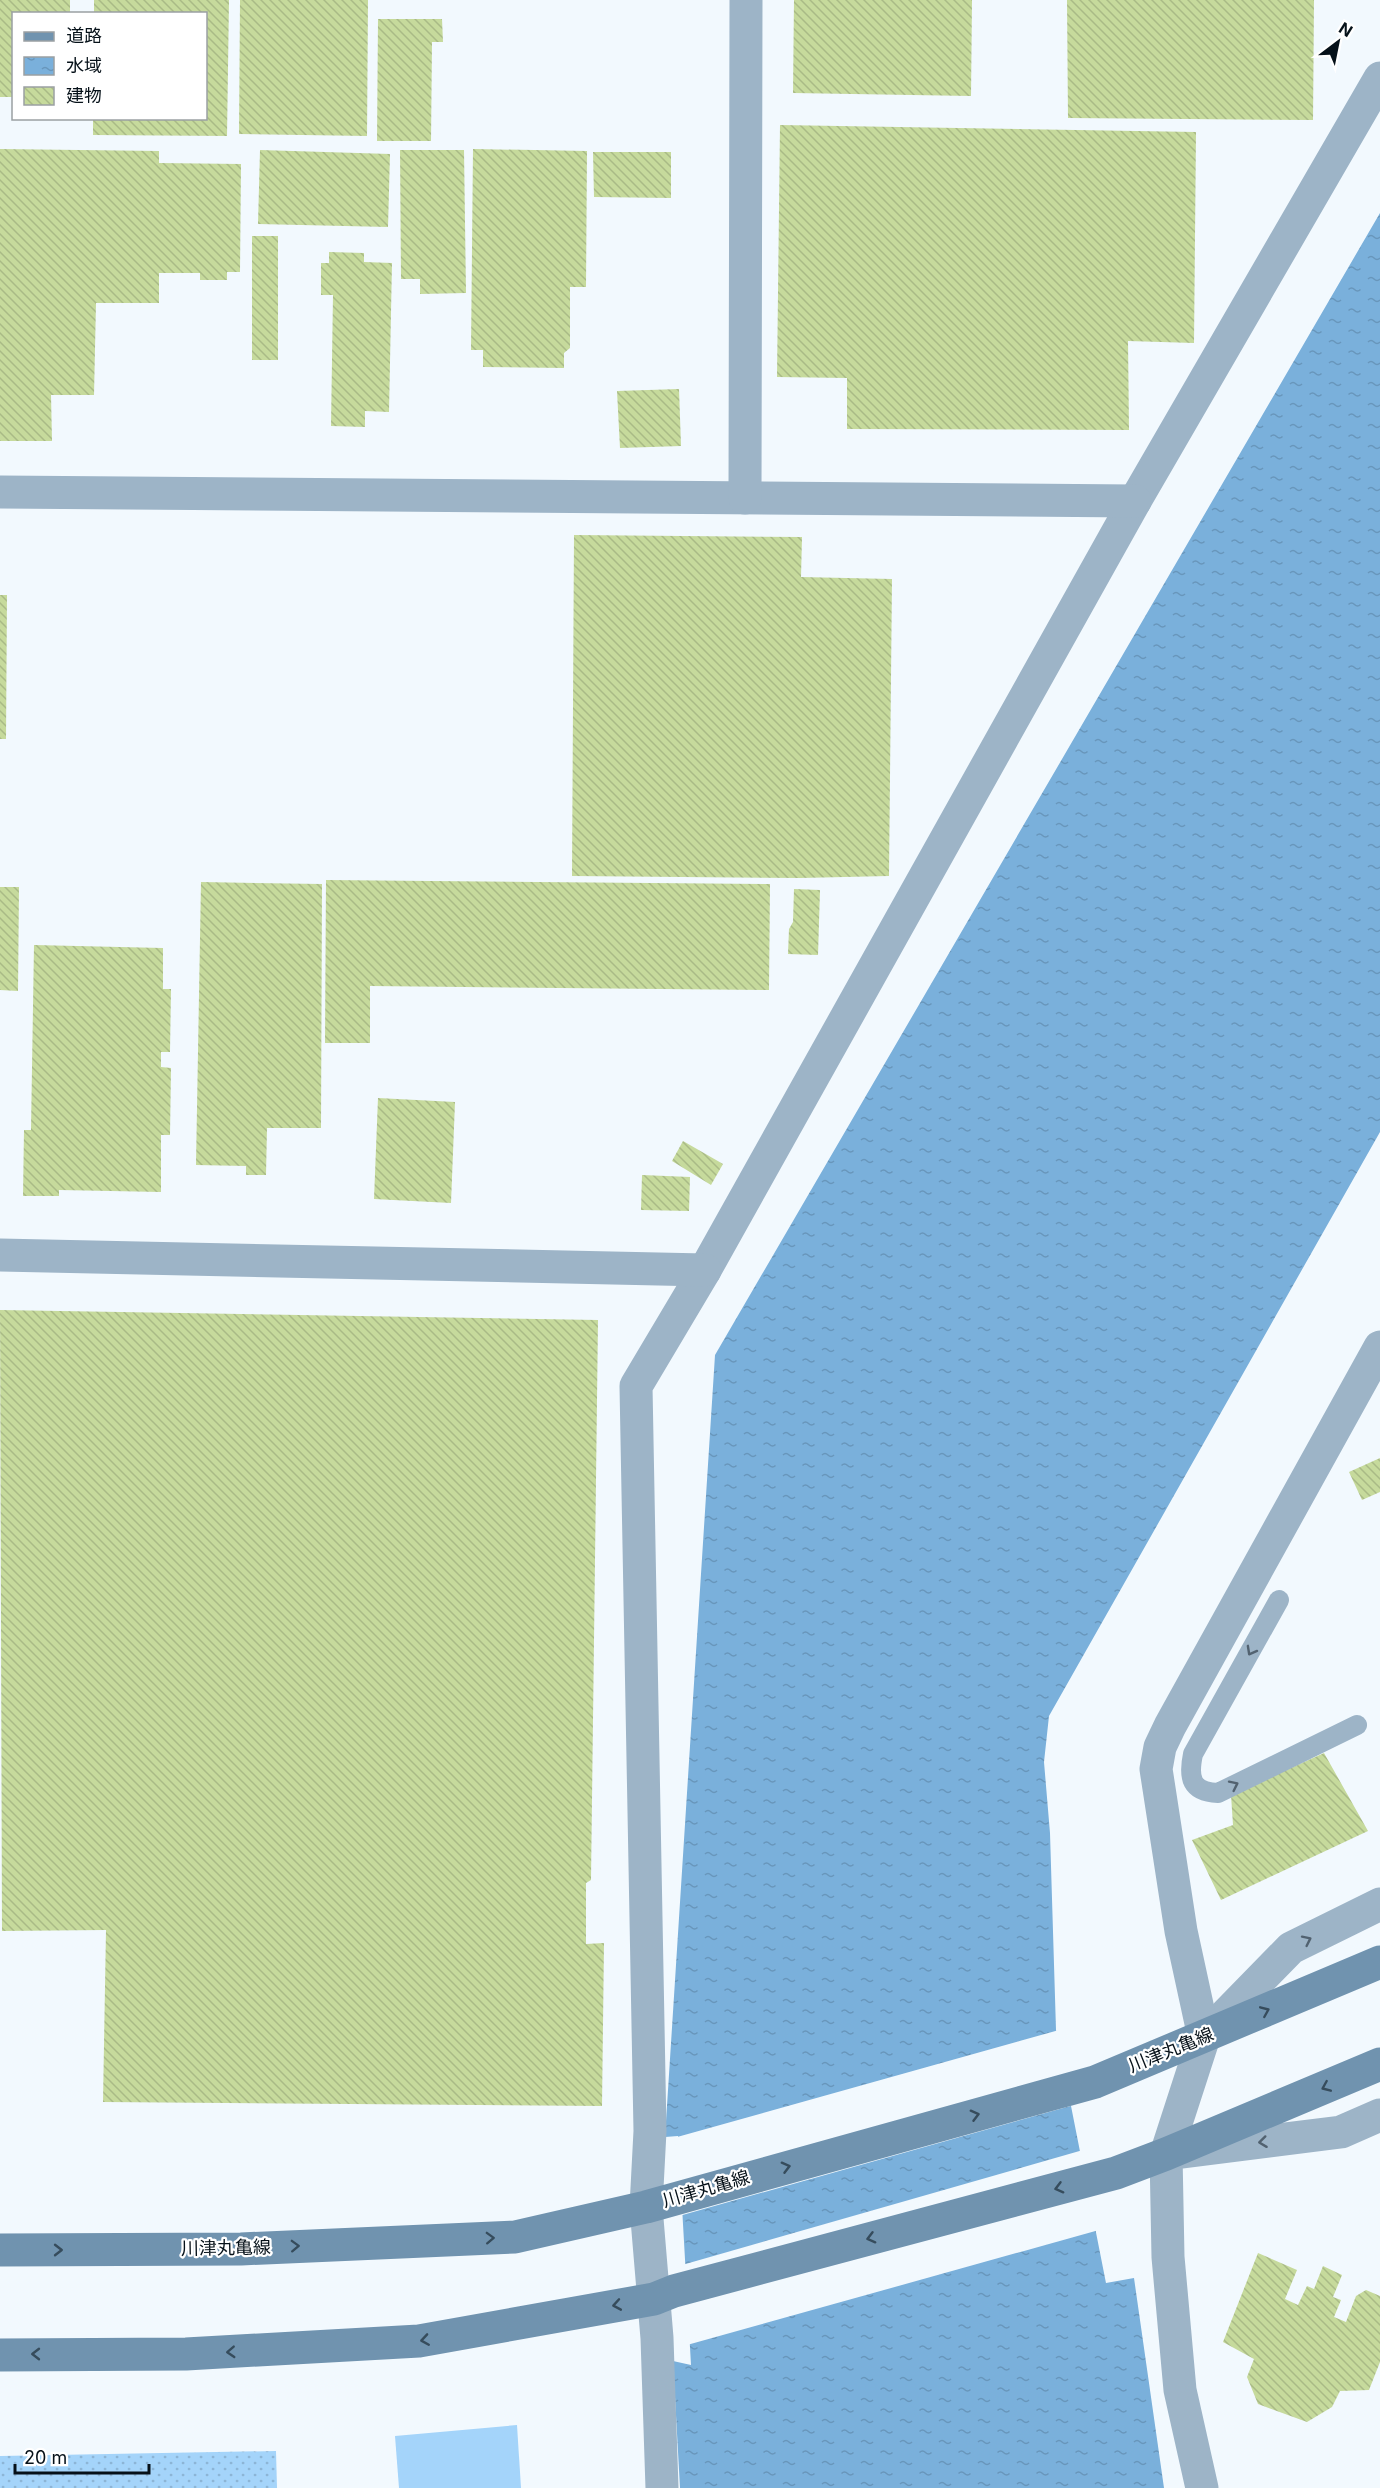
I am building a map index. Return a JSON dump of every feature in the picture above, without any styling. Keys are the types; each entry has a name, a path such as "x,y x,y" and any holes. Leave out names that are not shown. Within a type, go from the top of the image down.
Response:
{"main road":[{"name":"川津丸亀線","path":"0,2250 242,2249 515,2237 658,2203 1095,2082 1380,1962"},
{"path":"0,2355 186,2354 419,2341 664,2294 1116,2173 1380,2064"}],"street":[{"path":"745,498 746,0"},
{"path":"662,2488 664,2294 658,2203 650,2131 636,1386 705,1270 1136,501 1380,78"},
{"path":"0,492 1136,501"},
{"path":"0,1255 705,1270"},
{"path":"1204,2037 1181,1931 1156,1769 1160,1747 1380,1347"},
{"path":"1202,2488 1180,2390 1168,2257 1166,2154 1204,2037 1291,1948 1380,1905"},
{"path":"1166,2154 1341,2132 1380,2115"}],"lane":[{"path":"1280,1600 1193,1754 1189,1772 1194,1784 1204,1793 1218,1793 1357,1725"}],"shaded area":[{"path":"517,2425 521,2488 399,2488 395,2436"},
{"path":"276,2451 277,2488 0,2488 0,2456"}],"water":[{"path":"1380,213 1380,1132 1049,1716 1044,1762 1050,1833 1056,2030 1106,2283 1134,2278 1164,2488 680,2488 673,2361 691,2365 678,2136 665,2137 715,1355"}],"pier":[{"path":"1059,2030 1074,2105 679,2216 675,2139 670,2139"},
{"path":"1083,2150 1099,2230 687,2345 682,2265"}],"building":[{"path":"0,0 70,0 70,12 12,12 12,97 0,97"},
{"path":"94,0 229,0 227,136 93,135 93,120 207,120 207,12 94,12"},
{"path":"240,0 368,0 367,136 239,134"},
{"path":"794,0 972,0 971,96 793,93"},
{"path":"1067,0 1314,0 1313,120 1068,118"},
{"path":"378,19 442,19 443,42 432,42 431,141 377,141"},
{"path":"780,125 1196,132 1194,343 1128,341 1129,430 847,429 847,378 777,377"},
{"path":"0,149 159,151 159,163 241,164 240,272 227,272 227,280 200,280 200,273 159,273 159,303 96,303 94,395 51,395 52,441 0,441"},
{"path":"473,149 587,151 586,287 570,287 570,348 564,353 564,368 483,367 483,350 471,350"},
{"path":"260,150 390,154 388,227 258,224"},
{"path":"400,150 464,150 466,293 420,294 420,279 401,279"},
{"path":"593,152 671,152 671,198 594,197"},
{"path":"252,236 278,236 278,360 252,360"},
{"path":"329,252 364,253 364,262 392,263 389,412 365,411 365,427 331,426 333,295 321,295 321,263 329,263"},
{"path":"679,389 681,446 620,448 617,391"},
{"path":"574,535 802,537 801,577 892,579 889,876 800,878 572,876"},
{"path":"0,595 7,595 6,739 0,739"},
{"path":"326,880 770,884 769,990 370,986 370,1043 325,1043"},
{"path":"201,882 322,884 321,1128 267,1128 266,1175 246,1175 246,1166 196,1165"},
{"path":"0,887 19,887 18,991 0,990"},
{"path":"794,889 820,890 818,955 788,954 789,929 793,922"},
{"path":"34,945 163,948 163,989 171,989 170,1052 161,1052 161,1067 171,1068 170,1135 161,1135 161,1192 59,1190 59,1196 23,1196 24,1130 31,1130"},
{"path":"378,1098 455,1102 451,1203 374,1199"},
{"path":"683,1141 723,1164 711,1185 672,1161"},
{"path":"642,1175 690,1177 689,1211 641,1210"},
{"path":"0,1310 598,1320 591,1880 586,1883 586,1944 604,1943 602,2106 103,2102 106,1930 2,1931"},
{"path":"1380,1458 1380,1492 1362,1500 1349,1472"},
{"path":"1324,1753 1368,1831 1221,1900 1192,1840 1233,1825 1231,1795"},
{"path":"1258,2253 1297,2270 1285,2299 1298,2305 1307,2286 1314,2289 1323,2266 1342,2275 1333,2297 1341,2300 1334,2317 1346,2322 1356,2296 1366,2290 1380,2296 1380,2362 1369,2390 1340,2391 1332,2407 1307,2422 1258,2404 1247,2377 1254,2359 1223,2342"}]}
